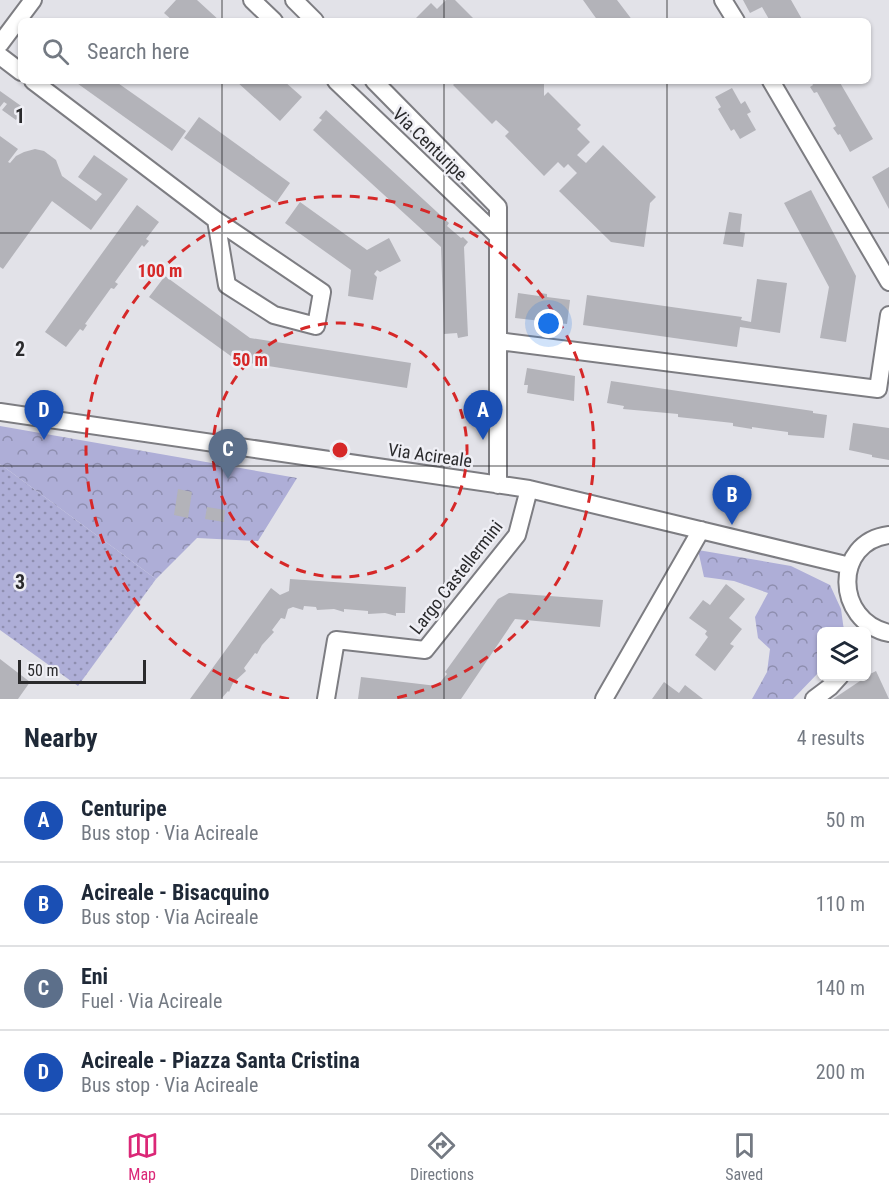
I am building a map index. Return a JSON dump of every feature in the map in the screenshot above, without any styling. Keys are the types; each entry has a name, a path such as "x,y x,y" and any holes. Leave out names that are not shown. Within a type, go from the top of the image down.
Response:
{"street":[{"path":"20,18 33,0"},
{"path":"252,0 271,18"},
{"path":"294,0 312,18"},
{"path":"723,0 734,18"},
{"path":"0,44 18,20"},
{"path":"0,56 18,70"},
{"path":"37,84 216,220 322,292 316,326 274,315 227,285 216,220"},
{"name":"Via Centuripe","path":"339,84 498,236"},
{"path":"377,84 498,207 498,485"},
{"path":"773,84 889,282"},
{"path":"498,341 878,389 889,315"},
{"name":"Via Acireale","path":"0,412 529,489 850,566"},
{"name":"Largo Castellermini","path":"326,699 336,640 425,650 517,535 529,489"},
{"path":"604,699 701,530"},
{"path":"866,627 849,599 846,582 857,552 868,542 889,535"},
{"path":"871,629 888,634"},
{"path":"814,699 835,681"}],"green space":[{"path":"0,426 297,478 258,541 197,538 156,579 0,464"},
{"path":"0,464 156,579 78,686 0,630"},
{"path":"698,550 791,566 830,585 841,609 843,627 817,627 817,674 793,699 752,699 767,672 770,649 758,638 755,617 768,593 734,581 704,577"}],"building":[{"path":"176,0 197,0 217,18 170,18 164,13"},
{"path":"446,0 455,0 473,18 416,18 431,3 437,9"},
{"path":"583,0 617,0 631,18 596,18"},
{"path":"743,0 791,0 801,18 768,18 762,7 750,13"},
{"path":"78,84 119,84 186,131 172,151"},
{"path":"239,84 287,84 302,97 280,121"},
{"path":"544,84 544,96 548,92 581,125 577,129 590,142 577,155 586,163 603,145 656,197 650,203 644,247 611,242 559,191 577,173 568,164 564,168 558,162 544,176 505,136 509,132 496,120 492,124 453,85"},
{"path":"841,84 873,139 850,152 840,134 838,135 833,128 836,126 817,92 814,93 810,87"},
{"path":"732,88 741,104 745,101 751,112 747,114 756,130 740,139 734,129 731,131 718,109 721,107 715,97"},
{"path":"0,91 24,108 16,120 2,110 7,104 4,102 0,107"},
{"path":"326,110 449,223 447,226 468,242 464,247 468,336 458,338 457,333 444,334 441,247 313,130 322,120 319,118"},
{"path":"199,117 290,183 276,203 184,138"},
{"path":"0,136 18,149 8,162 10,163 24,152 35,149 44,151 56,160 62,176 96,201 102,194 78,177 94,155 128,179 91,230 52,201 3,269 0,267"},
{"path":"889,167 889,209 872,177"},
{"path":"811,190 856,276 846,342 820,338 829,287 784,203"},
{"path":"300,202 367,250 389,238 401,261 380,272 377,270 374,274 377,277 373,300 348,296 351,270 285,223"},
{"path":"137,205 159,222 146,239 149,241 144,247 142,245 115,282 118,284 114,289 111,288 85,324 87,325 83,331 80,329 66,347 45,332"},
{"path":"729,212 742,214 740,232 745,233 743,247 723,244"},
{"path":"165,276 250,338 411,363 407,388 249,363 246,367 149,297"},
{"path":"757,279 787,283 780,333 740,327 737,347 583,325 587,295 742,317 741,320 751,322"},
{"path":"518,293 539,296 540,293 547,294 547,297 570,300 567,324 515,318"},
{"path":"527,368 575,376 574,401 527,393 528,385 524,385"},
{"path":"611,381 813,411 813,413 827,415 824,438 788,435 788,432 733,426 733,423 678,417 678,414 623,409 624,406 607,403"},
{"path":"853,423 889,428 889,460 849,450"},
{"path":"178,489 192,492 188,518 174,515"},
{"path":"207,507 225,510 224,522 205,519"},
{"path":"290,579 406,587 405,613 396,613 396,616 344,609 344,612 334,609 317,610 316,607 304,606 303,610 293,607 288,609 285,619 281,618 272,630 274,632 257,654 255,653 244,668 246,671 233,683 229,692 221,699 190,699 271,588 280,595 289,591"},
{"path":"726,584 745,599 729,618 742,629 730,644 734,646 715,671 695,655 708,637 705,634 707,631 689,618 703,600 710,605"},
{"path":"509,593 603,600 600,627 515,619 461,699 358,699 361,677 437,686 498,599"},
{"path":"0,659 30,682 18,699 0,699"},
{"path":"876,671 889,699 833,699 860,681 871,681 871,674"},
{"path":"664,682 679,693 685,685 703,699 652,699"}],"place":[{"name":"Acireale - Piazza Santa Cristina","path":"44,440"},
{"name":"Centuripe","path":"483,440"},
{"name":"Eni","path":"228,479"},
{"name":"Acireale - Bisacquino","path":"732,525"}]}
